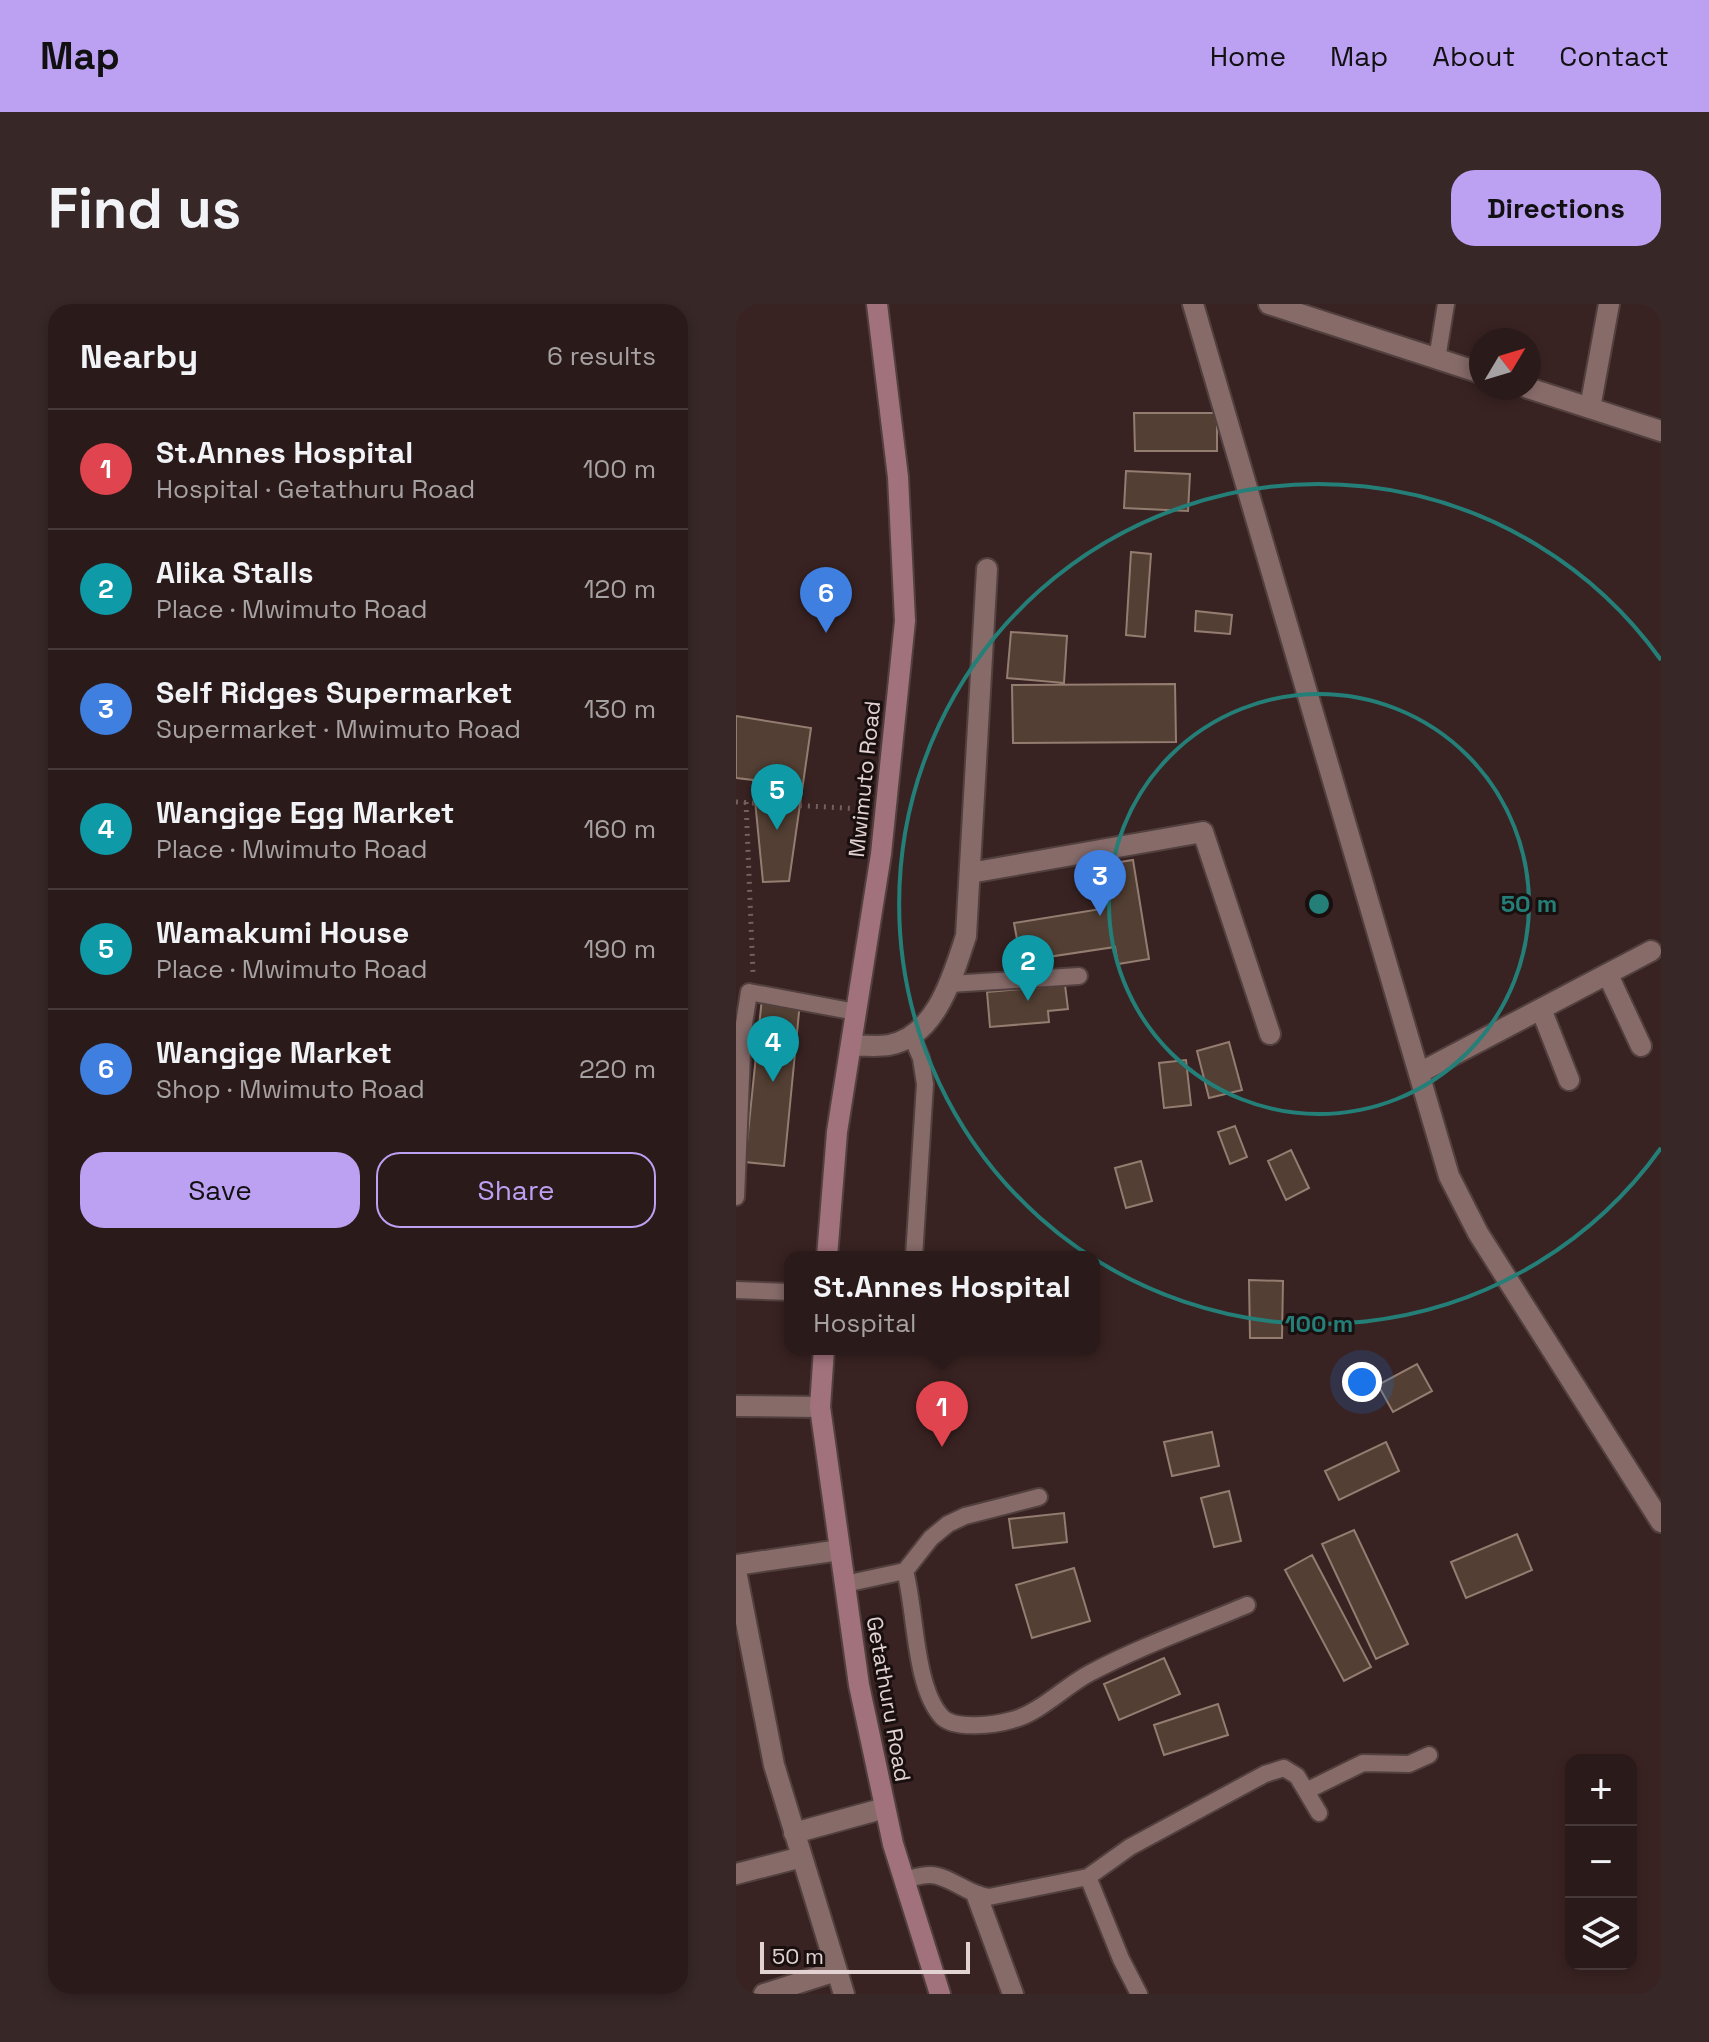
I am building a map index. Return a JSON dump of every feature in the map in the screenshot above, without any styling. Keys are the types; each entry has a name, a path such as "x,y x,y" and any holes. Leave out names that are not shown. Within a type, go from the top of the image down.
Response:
{"main road":[{"name":"Mwimuto Road","path":"827,1251 837,1132 885,811 905,621 898,477 877,304"},
{"path":"820,1407 824,1355"},
{"name":"Getathuru Road","path":"820,1407 859,1685 885,1808 940,1994"}],"street":[{"path":"1193,304 1449,1176 1478,1233 1661,1522"},
{"path":"1269,304 1469,369"},
{"path":"1590,408 1609,304"},
{"path":"1541,392 1661,431"},
{"path":"851,1046 889,1045 912,1037 931,1017 950,984 966,936 987,569"},
{"path":"970,873 1203,832 1270,1034"},
{"path":"1419,1073 1651,951"},
{"path":"1608,975 1641,1046"},
{"path":"1541,1009 1569,1080"},
{"path":"736,1406 820,1407"},
{"path":"736,1565 840,1550"},
{"path":"736,1571 774,1765 844,1994"},
{"path":"794,1833 885,1808"},
{"path":"736,1874 802,1857"},
{"path":"977,1896 1013,1994"},
{"path":"764,1994 836,1971"}],"lane":[{"path":"1437,359 1446,304"},
{"path":"950,984 1079,976"},
{"path":"736,1197 743,1030 749,992 856,1012"},
{"path":"912,1037 921,1058 925,1084 914,1251"},
{"path":"736,1290 784,1292"},
{"path":"845,1584 905,1571 931,1538 948,1524 991,1508 1039,1497"},
{"path":"905,1571 912,1596 925,1683 943,1718 958,1726 1014,1720 1126,1654 1247,1605"},
{"path":"1306,1791 1363,1763 1409,1764 1429,1755"},
{"path":"904,1880 929,1875 940,1877 977,1896 999,1896 1088,1877 1130,1847 1265,1774 1284,1768 1297,1776 1319,1813"},
{"path":"1088,1877 1121,1959 1139,1994"}],"path":[{"path":"736,802 885,811"},
{"path":"746,802 754,993"}],"building":[{"path":"1134,413 1217,413 1217,451 1135,451"},
{"path":"1126,471 1190,474 1188,511 1124,508"},
{"path":"1131,552 1151,554 1145,637 1126,635"},
{"path":"1196,611 1232,615 1230,634 1195,631"},
{"path":"1011,632 1067,636 1064,683 1007,678"},
{"path":"1175,684 1176,742 1013,743 1012,685"},
{"path":"736,716 811,728 789,881 763,882 753,780 736,778"},
{"path":"1133,860 1149,959 1118,964 1115,947 1021,961 1014,923 1101,909 1095,866"},
{"path":"1065,985 1068,1009 1048,1011 1049,1022 990,1027 987,992"},
{"path":"762,998 800,1002 784,1166 745,1162"},
{"path":"1229,1042 1242,1090 1209,1098 1197,1051"},
{"path":"1186,1060 1191,1105 1164,1108 1159,1063"},
{"path":"1235,1126 1247,1157 1230,1164 1218,1132"},
{"path":"1291,1150 1309,1188 1286,1200 1268,1161"},
{"path":"1141,1161 1152,1201 1126,1208 1115,1168"},
{"path":"1249,1280 1283,1281 1282,1338 1250,1338"},
{"path":"1417,1364 1432,1391 1393,1412 1378,1385"},
{"path":"1212,1432 1219,1466 1172,1476 1164,1442"},
{"path":"1386,1442 1399,1471 1339,1500 1325,1471"},
{"path":"1229,1491 1241,1541 1214,1547 1201,1498"},
{"path":"1064,1513 1067,1542 1013,1548 1009,1519"},
{"path":"1354,1530 1408,1644 1376,1659 1322,1544"},
{"path":"1517,1534 1532,1570 1466,1598 1451,1562"},
{"path":"1312,1555 1371,1667 1344,1681 1285,1570"},
{"path":"1074,1568 1090,1621 1032,1638 1016,1585"},
{"path":"1164,1658 1180,1694 1119,1720 1104,1684"},
{"path":"1218,1704 1228,1735 1164,1755 1154,1725"}],"place":[{"name":"Wangige Market","path":"826,633"},
{"name":"Wamakumi House","path":"777,830"},
{"name":"Self Ridges Supermarket","path":"1100,916"},
{"name":"Alika Stalls","path":"1028,1001"},
{"name":"Wangige Egg Market","path":"773,1082"},
{"name":"St.Annes Hospital","path":"942,1447"}]}
